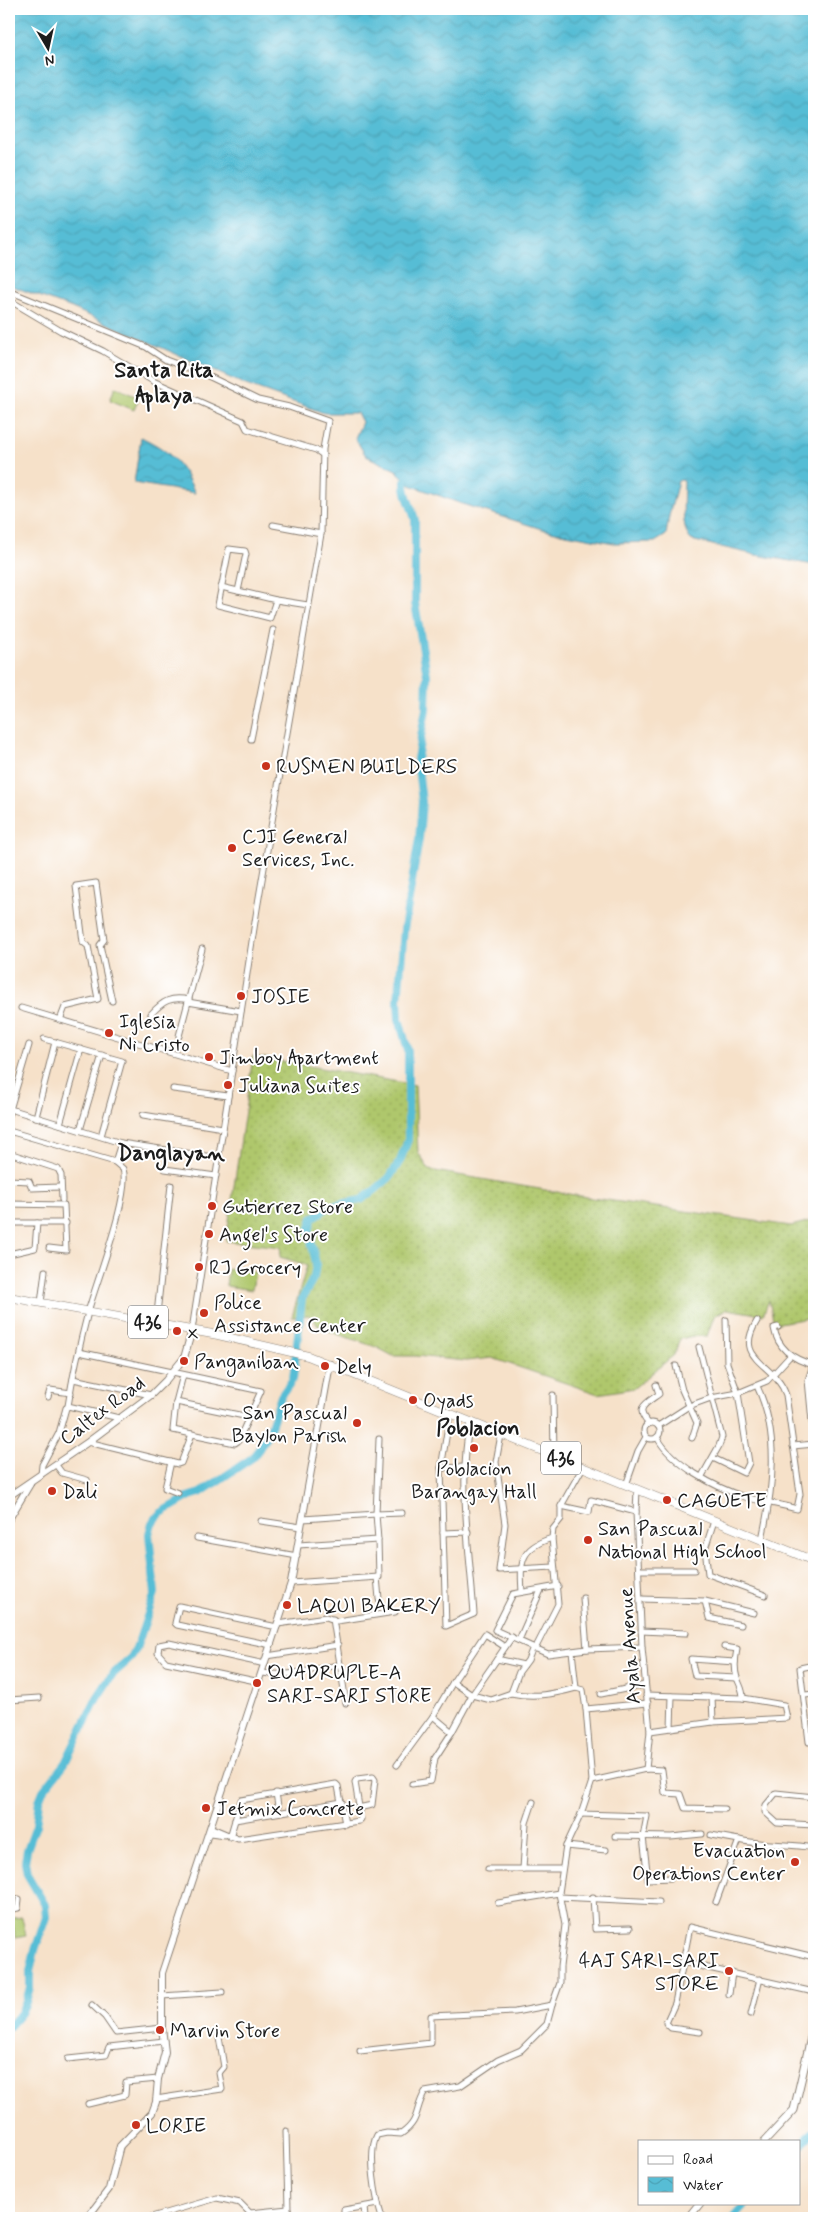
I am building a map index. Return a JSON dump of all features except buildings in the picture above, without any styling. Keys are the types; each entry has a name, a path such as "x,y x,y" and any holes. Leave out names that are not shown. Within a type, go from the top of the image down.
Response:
{"main road":[{"name":"436","path":"9,1297 192,1330 308,1356 814,1561"},
{"path":"767,2140 794,2110 814,2025"},
{"path":"688,2218 699,2204"}],"street":[{"path":"9,291 146,346 166,360 206,375 258,400 289,407 328,421 324,456 321,534 257,909 192,1330"},
{"path":"9,300 61,331 103,351 153,381 243,421 247,429 316,450 324,456"},
{"path":"273,525 321,534"},
{"path":"238,591 246,554 245,552 229,550 218,604 271,618 276,600"},
{"path":"221,587 276,600 308,605"},
{"path":"251,739 273,630"},
{"path":"60,1020 65,1007 98,1000 88,946 83,942 76,886 96,882 104,940 100,945 88,946"},
{"path":"100,945 112,1001"},
{"path":"179,1036 202,949"},
{"path":"151,1014 160,1004 170,998 242,1011"},
{"path":"21,1008 232,1072"},
{"path":"44,1039 123,1062 101,1136"},
{"path":"36,1117 55,1042"},
{"path":"29,1045 9,1111 36,1117 121,1143 219,1158"},
{"path":"60,1124 81,1049"},
{"path":"80,1130 102,1055"},
{"path":"173,1088 228,1096"},
{"path":"143,1115 223,1128"},
{"path":"9,1131 115,1162 123,1169 124,1187 104,1265 88,1312 72,1379 69,1406 66,1408 59,1433 42,1465 41,1475"},
{"path":"115,1162 121,1143"},
{"path":"9,1153 58,1169 61,1175 62,1200"},
{"path":"165,1168 216,1176"},
{"path":"9,1180 29,1181 32,1188 60,1187"},
{"path":"156,1323 171,1186"},
{"path":"9,1204 63,1204 65,1207 66,1250 49,1248"},
{"path":"9,1223 66,1223"},
{"path":"9,1254 34,1248 37,1223"},
{"path":"42,1303 45,1271"},
{"path":"712,1458 744,1473 749,1463 738,1393 727,1363 726,1320"},
{"path":"657,1438 671,1456 702,1476 745,1496 798,1509 800,1494 786,1395 782,1384 749,1352 748,1339 757,1321"},
{"path":"778,1327 774,1328 780,1346 790,1356 814,1365 808,1380 812,1422 814,1421"},
{"name":"Caltex Road","path":"9,1496 56,1465 151,1395 173,1373 184,1358 192,1330"},
{"path":"699,1347 722,1437 720,1446 702,1476"},
{"path":"79,1352 261,1391 239,1440 235,1443 175,1432 172,1429 183,1375"},
{"path":"656,1385 658,1394 643,1405 641,1410 643,1417 649,1424 658,1426 689,1406 757,1386 774,1375 790,1356"},
{"path":"87,2218 109,2189 120,2146 152,2113 156,2099 158,2079 165,2052 162,2028 162,1973 164,1963 211,1830 291,1583 330,1364"},
{"path":"676,1366 682,1390 696,1423 692,1438"},
{"path":"72,1379 151,1395"},
{"path":"757,1386 767,1412 772,1453 770,1502 762,1539"},
{"path":"48,1397 50,1390 70,1393"},
{"path":"553,1395 554,1455"},
{"path":"176,1402 249,1417"},
{"path":"69,1406 119,1418"},
{"path":"450,1414 441,1468 446,1626 474,1614 464,1448 470,1422"},
{"path":"626,1485 638,1451 646,1437 644,1430 649,1424"},
{"path":"657,1438 660,1431 658,1426"},
{"path":"88,1442 181,1463 192,1434"},
{"path":"501,1435 496,1462 504,1524 499,1570 554,1567"},
{"path":"646,1437 657,1438"},
{"path":"379,1438 376,1514 380,1575 377,1577 379,1599"},
{"path":"793,1446 814,1444"},
{"path":"171,1462 165,1488 178,1493"},
{"path":"56,1465 62,1473 87,1480"},
{"path":"441,1468 465,1467"},
{"path":"511,1693 519,1672 528,1660 558,1604 558,1586 554,1567 552,1538 553,1528 561,1519 561,1506 582,1467"},
{"path":"9,1519 32,1481"},
{"name":"Ayala Avenue","path":"637,1490 636,1512 642,1647 650,1731 646,1769"},
{"path":"561,1506 589,1512 591,1500 636,1512"},
{"path":"303,1519 402,1512"},
{"path":"261,1521 301,1527"},
{"path":"714,1521 705,1549 708,1574 765,1595"},
{"path":"443,1533 468,1532"},
{"path":"197,1538 296,1556"},
{"path":"522,1592 520,1569 522,1559 531,1547 552,1538"},
{"path":"298,1546 378,1540"},
{"path":"639,1570 694,1570"},
{"path":"291,1583 377,1577"},
{"path":"558,1586 513,1594 496,1630 548,1654 587,1648 642,1647"},
{"path":"519,1640 541,1590"},
{"path":"583,1598 587,1648"},
{"path":"641,1599 705,1601 754,1613"},
{"path":"705,1601 709,1618 741,1625"},
{"path":"271,1645 177,1625 175,1623 179,1606 278,1626 326,1617 337,1621 395,1612"},
{"path":"333,1619 346,1703"},
{"path":"642,1632 686,1633"},
{"path":"397,1765 433,1716 485,1634 505,1647"},
{"path":"412,1784 431,1781 435,1758 452,1732 472,1694 512,1637"},
{"path":"260,1682 166,1662 158,1653 159,1645 169,1643 265,1664"},
{"path":"268,1656 338,1645"},
{"path":"724,1647 737,1650 735,1662 737,1678 742,1687 743,1698"},
{"path":"572,1651 576,1688"},
{"path":"497,1659 524,1665"},
{"path":"735,1662 692,1659 694,1676 737,1678"},
{"path":"263,1673 271,1675 289,1672 302,1673 340,1665"},
{"path":"814,1665 800,1668 805,1695 809,1742 814,1742"},
{"path":"382,2218 378,2204 373,2157 373,2142 377,2135 387,2133 401,2134 408,2130 415,2123 421,2099 425,2092 460,2086 498,2060 521,2050 547,2024 560,1983 565,1925 560,1895 566,1846 581,1814 592,1781 583,1690 576,1688 550,1695 525,1696 511,1693 491,1700 472,1694 453,1682"},
{"path":"601,1694 645,1685"},
{"path":"805,1695 814,1694"},
{"path":"646,1695 743,1698 784,1705 787,1718 713,1722 650,1731"},
{"path":"671,1728 672,1696"},
{"path":"712,1697 713,1722"},
{"path":"9,1700 39,1698"},
{"path":"586,1709 648,1703"},
{"path":"433,1716 452,1732"},
{"path":"592,1781 646,1769 662,1770 665,1793 680,1794 685,1808 725,1809"},
{"path":"211,1830 238,1839 360,1821 358,1808 355,1782 357,1779 373,1777 375,1780 372,1805 358,1808"},
{"path":"227,1836 235,1820 241,1800 336,1784 342,1802 345,1824"},
{"path":"276,1793 279,1812"},
{"path":"814,1797 776,1793 766,1805 765,1812 777,1823 814,1825"},
{"path":"235,1820 342,1802"},
{"path":"523,1869 526,1823 533,1802"},
{"path":"581,1814 647,1816 643,1837 648,1879 671,1878"},
{"path":"615,1836 643,1837 702,1834"},
{"path":"711,1836 754,1844 796,1844 814,1848"},
{"path":"716,1902 739,1840"},
{"path":"566,1846 606,1850"},
{"path":"488,1869 562,1869"},
{"path":"498,1903 560,1895 659,1902"},
{"path":"592,1897 595,1929 630,1928"},
{"path":"9,1910 18,1908 19,1899"},
{"path":"700,2032 671,2028 666,2023 675,2003 690,1927 814,1956"},
{"path":"682,1962 814,1992"},
{"path":"729,1994 732,1973"},
{"path":"752,2014 760,1979"},
{"path":"162,1996 222,1992"},
{"path":"92,2005 105,2017 116,2033 162,2028"},
{"path":"360,2051 431,2043 431,2016 515,2012 552,2005"},
{"path":"156,2099 222,2089 219,2073 224,2066 219,2037"},
{"path":"68,2059 106,2055 109,2048 164,2041"},
{"path":"88,2104 125,2095 126,2082 158,2079"},
{"path":"286,2131 288,2209 290,2218"},
{"path":"148,2218 217,2198 240,2203 250,2213 288,2209"},
{"path":"344,2218 344,2210 364,2208 378,2204"},
{"path":"364,2208 365,2218"}],"green space":[{"path":"115,387 139,398 134,410 110,400"},
{"path":"253,1056 415,1085 418,1152 429,1170 592,1198 791,1226 814,1220 814,1317 774,1324 769,1300 763,1315 727,1309 714,1316 707,1336 693,1336 680,1339 674,1355 634,1388 598,1394 492,1358 466,1361 416,1356 393,1356 376,1347 322,1329 309,1315 292,1317 307,1265 280,1257 281,1247 226,1241"},
{"path":"228,1269 255,1272 252,1290 226,1286"},
{"path":"22,1917 26,1936 15,1938 12,1918"}],"water":[{"path":"9,9 814,9 814,565 756,555 691,540 685,528 684,481 681,480 678,481 666,535 655,542 614,543 545,530 462,504 410,485 396,470 366,456 355,438 362,422 357,413 324,413 246,385 72,308 9,285"},
{"path":"141,437 168,453 174,459 195,493 134,483"}],"waterway":[{"path":"9,2027 21,2013 26,2002 35,1950 46,1917 45,1905 27,1874 25,1862 27,1850 36,1825 39,1801 43,1791 65,1763 97,1698 112,1675 130,1659 136,1649 155,1593 149,1534 152,1523 161,1513 190,1496 200,1493 252,1458 259,1449 270,1429 281,1396 293,1379 302,1299 314,1277 316,1264 309,1231 313,1218 330,1206 361,1200 375,1190 389,1178 400,1161 408,1140 408,1051 399,1019 398,1001 404,929 419,839 422,802 417,759 426,709 427,675 415,603 415,520 406,492 405,482"},
{"path":"800,2147 814,2131"},
{"path":"733,2218 746,2204"}],"place":[{"name":"RUSMEN BUILDERS","path":"266,766"},
{"name":"CJI General Services, Inc.","path":"232,848"},
{"name":"JOSIE","path":"241,996"},
{"name":"Iglesia Ni Cristo","path":"109,1033"},
{"name":"Jimboy Apartment","path":"209,1057"},
{"name":"Juliana Suites","path":"228,1085"},
{"name":"Gutierrez Store","path":"212,1206"},
{"name":"Angel's Store","path":"209,1234"},
{"name":"RJ Grocery","path":"199,1267"},
{"name":"Police Assistance Center","path":"204,1313"},
{"name":"x","path":"177,1331"},
{"name":"Panganiban","path":"184,1361"},
{"name":"Dely","path":"325,1366"},
{"name":"Oyads","path":"413,1400"},
{"name":"San Pascual Baylon Parish","path":"357,1423"},
{"name":"Poblacion Barangay Hall","path":"474,1448"},
{"name":"Dali","path":"52,1491"},
{"name":"CAGUETE","path":"667,1500"},
{"name":"San Pascual National High School","path":"588,1540"},
{"name":"LAQUI BAKERY","path":"287,1605"},
{"name":"QUADRUPLE-A SARI-SARI STORE","path":"257,1683"},
{"name":"Jetmix Concrete","path":"206,1808"},
{"name":"Evacuation Operations Center","path":"795,1862"},
{"name":"4AJ SARI-SARI STORE","path":"729,1971"},
{"name":"Marvin Store","path":"160,2030"},
{"name":"LORIE","path":"136,2125"}],"district":[{"name":"Santa Rita Aplaya","path":"164,382"},
{"name":"Danglayan","path":"171,1152"},
{"name":"Poblacion","path":"478,1427"}]}
